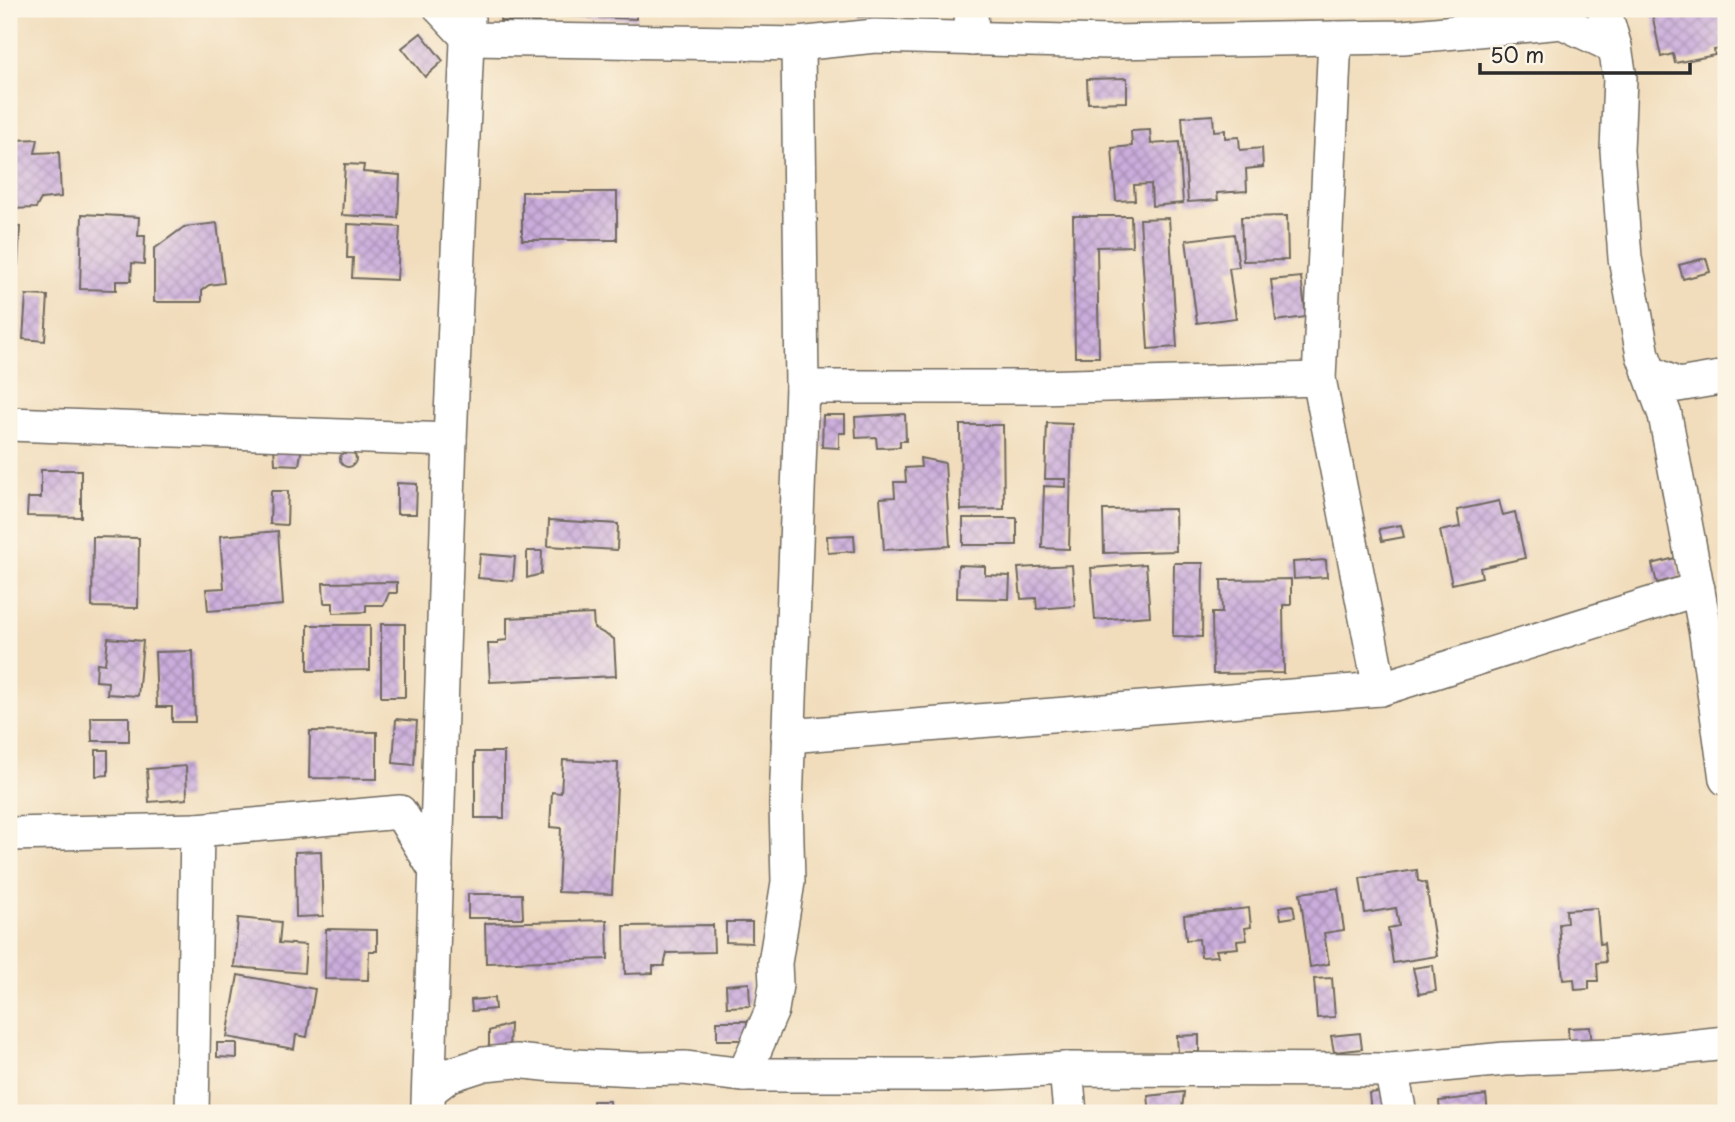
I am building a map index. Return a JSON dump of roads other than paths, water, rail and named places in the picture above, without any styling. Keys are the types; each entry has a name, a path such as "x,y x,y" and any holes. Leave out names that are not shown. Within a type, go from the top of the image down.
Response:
{"street":[{"path":"441,9 468,24 798,44 972,24 1109,42 1403,37 1569,15 1615,47"},
{"path":"1604,9 1615,47 1620,78 1617,150 1625,258 1638,335 1663,379 1665,415 1722,715 1726,779"},
{"path":"428,1102 450,440 468,24"},
{"path":"1335,38 1319,379 1380,689"},
{"path":"744,1075 772,1010 776,985 775,963 788,882 786,804 802,387 798,44"},
{"path":"1663,379 1726,377"},
{"path":"802,387 1038,387 1319,379"},
{"path":"9,424 450,440"},
{"path":"788,736 1380,689 1698,590"},
{"path":"9,834 197,830 400,812 440,771"},
{"path":"400,812 436,871"},
{"path":"192,1113 197,830"},
{"path":"428,1102 450,1075 484,1064 516,1061 622,1068 684,1068 744,1075 957,1075 1066,1069 1391,1070 1505,1059 1611,1055 1726,1043"},
{"path":"1066,1069 1070,1113"},
{"path":"1391,1070 1400,1113"}]}
